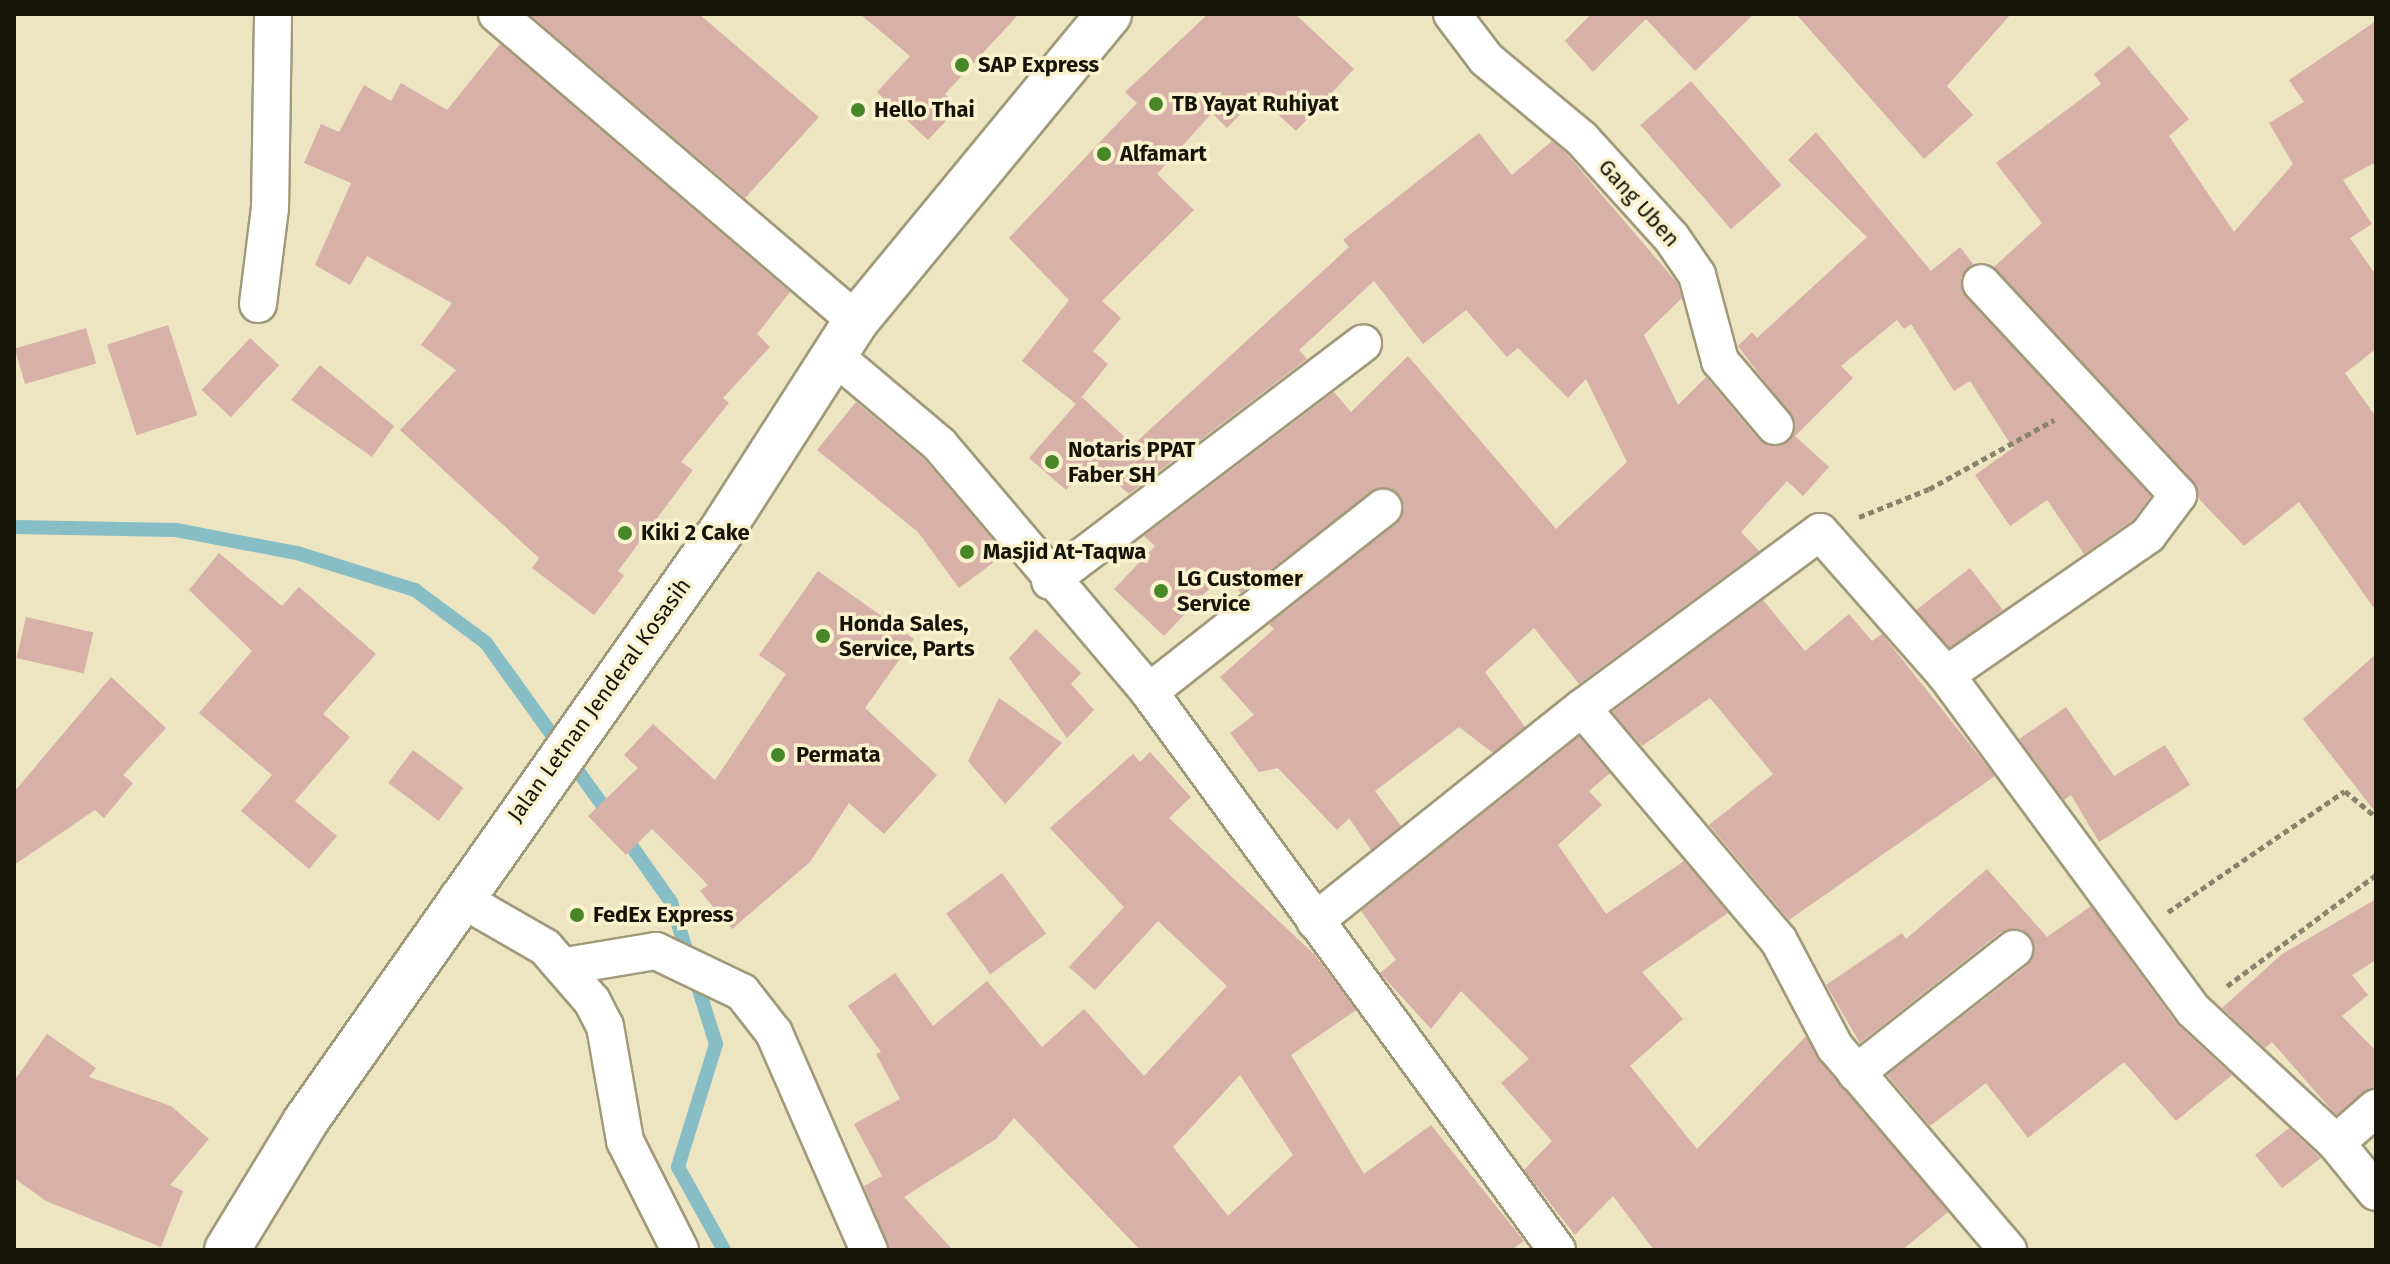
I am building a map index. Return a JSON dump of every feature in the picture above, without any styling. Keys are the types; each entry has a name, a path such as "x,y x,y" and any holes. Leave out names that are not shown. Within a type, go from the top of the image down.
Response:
{"highway":[{"name":"Jalan Letnan Jenderal Kosasih","path":"227,1250 458,897 720,533 846,339 1109,14"}],"street":[{"path":"258,304 270,208 273,14"},
{"name":"Gang Uben","path":"1452,14 1495,68 1582,139 1671,237 1697,275 1720,361 1775,426"},
{"path":"492,15 846,339 939,444 1050,581 1149,692 1557,1250"},
{"path":"1946,675 2148,535 2174,508 2174,484 1981,283"},
{"path":"1050,581 1363,343"},
{"path":"1149,692 1383,508"},
{"path":"1315,921 1582,708 1820,532 1946,675 2141,931 2193,1010 2336,1143 2376,1192"},
{"path":"1582,708 1779,941 1815,1014 1856,1073 2008,1250"},
{"path":"458,897 566,966 605,1026 625,1141 680,1250"},
{"path":"1856,1073 2014,949"},
{"path":"566,966 656,951 742,992 774,1033 869,1250"},
{"path":"2336,1143 2376,1108"}],"path":[{"path":"1820,532 1929,489 2093,398"},
{"path":"2141,931 2345,791 2376,817"},
{"path":"2193,1010 2376,875"}],"building":[{"path":"529,14 699,14 819,117 745,198"},
{"path":"860,14 1019,14 945,94 959,107 928,140 877,92 910,56"},
{"path":"1208,14 1295,14 1354,69 1296,131 1258,96 1227,128 1212,113 1157,174 1194,210 1102,301 1121,318 1093,351 1108,364 1076,404 1022,361 1069,300 1009,238 1137,103 1125,92"},
{"path":"1591,14 1754,14 1695,71 1646,19 1593,72 1565,41"},
{"path":"1796,14 2011,14 1947,86 1973,115 1924,159"},
{"path":"2376,21 2376,162 2343,180 2372,224 2350,238 2376,275 2376,349 2345,373 2376,417 2376,611 2299,502 2244,546 2199,499 2193,481 1994,267 2042,223 1996,163 2101,84 2094,74 2129,46 2189,119 2169,136 2234,232 2293,164 2269,123 2304,102 2289,80"},
{"path":"500,44 790,292 757,334 770,347 723,398 729,403 681,462 693,470 618,571 624,576 594,615 532,568 539,558 400,430 456,370 421,345 452,303 367,256 350,285 315,265 351,183 304,163 321,124 339,132 364,85 391,101 401,83 447,110"},
{"path":"1691,81 1782,185 1731,229 1640,125"},
{"path":"1816,132 1931,271 1960,247 1973,264 1961,278 1966,297 2151,496 2133,520 2084,554 2047,500 2010,526 1975,475 2013,448 1970,381 1954,391 1911,324 1904,329 1897,320 1841,366 1853,378 1795,436 1829,467 1803,496 1787,481 1741,532 1759,551 1579,684 1534,628 1485,672 1525,727 1493,753 1459,727 1375,791 1401,826 1371,850 1349,818 1337,830 1278,768 1259,772 1230,733 1254,715 1220,677 1274,629 1269,624 1396,524 1404,506 1399,494 1370,492 1241,593 1223,574 1164,636 1114,589 1155,546 1144,536 1334,392 1351,412 1408,356 1556,529 1627,462 1586,379 1568,398 1518,348 1507,357 1466,310 1423,344 1374,281 1299,350 1307,359 1129,494 1091,461 1066,490 1029,458 1082,397 1133,445 1349,247 1343,240 1479,133 1512,175 1552,141 1567,154 1678,284 1682,298 1644,335 1678,405 1706,377 1759,440 1779,446 1794,434 1795,422 1738,346 1752,332 1757,338 1867,237 1788,160"},
{"path":"168,325 197,415 136,435 107,345"},
{"path":"86,328 96,364 25,384 15,348"},
{"path":"250,338 279,365 231,417 202,390"},
{"path":"320,365 394,426 372,457 291,400"},
{"path":"856,402 924,459 1005,554 959,588 918,532 817,450"},
{"path":"219,553 282,606 299,587 376,654 323,714 350,737 295,801 337,836 309,869 241,811 272,775 199,713 252,651 189,590"},
{"path":"1970,568 2003,610 1948,652 1916,610"},
{"path":"818,571 914,639 865,708 937,775 884,834 849,803 810,862 732,929 700,891 708,885 652,829 626,855 588,816 638,768 624,755 653,724 715,780 786,674 759,655"},
{"path":"1763,600 1805,651 1849,614 1872,641 1882,634 1995,776 1789,920 1709,825 1773,774 1710,698 1642,746 1612,712"},
{"path":"26,617 93,633 84,673 17,658"},
{"path":"1036,629 1081,673 1071,684 1094,710 1067,738 1009,658"},
{"path":"2376,654 2376,813 2303,719"},
{"path":"111,677 166,728 123,775 133,783 104,818 95,810 14,865 14,792"},
{"path":"999,698 1062,743 1005,804 968,761"},
{"path":"2066,707 2114,776 2165,745 2190,785 2099,842 2071,795 2064,800 2019,739"},
{"path":"1579,737 1610,773 1589,791 1602,805 1558,845 1606,914 1684,861 1728,913 1642,972 1683,1019 1630,1066 1697,1149 1806,1036 1948,1212 1902,1250 1654,1250 1613,1196 1575,1235 1524,1170 1552,1141 1501,1083 1529,1059 1461,991 1431,1029 1380,973 1396,960 1361,911"},
{"path":"413,750 463,788 439,821 388,783"},
{"path":"1150,752 1191,797 1169,818 1314,954 1356,1010 1291,1055 1364,1174 1431,1125 1524,1241 1511,1250 1140,1250 1014,1118 996,1139 904,1197 953,1250 890,1250 864,1186 882,1176 854,1124 900,1099 876,1054 881,1052 848,1006 895,973 933,1026 987,981 1042,1047 1084,1009 1144,1076 1227,986 1158,921 1095,990 1069,967 1124,907 1050,828 1133,754 1140,762","holes":["1240,1075 1293,1155 1228,1216 1173,1147"]},
{"path":"1987,869 2047,937 2091,906 2176,1023 2232,1075 2176,1121 2124,1062 2028,1138 1986,1083 1930,1126 1887,1075 2027,966 2031,937 2021,929 2001,932 1860,1043 1826,985 1902,933 1906,939"},
{"path":"1002,873 1046,934 990,974 946,914"},
{"path":"2376,899 2376,960 2352,975 2368,995 2342,1016 2376,1051 2376,1088 2336,1115 2272,1042 2265,1048 2222,1008 2282,954"},
{"path":"47,1034 96,1068 89,1077 171,1106 209,1139 170,1185 183,1191 161,1247 46,1201 14,1178 14,1081"},
{"path":"2289,1128 2321,1158 2282,1188 2255,1155"}],"waterway":[{"path":"14,527 176,530 297,553 415,590 486,643 611,817"},
{"path":"623,834 671,902 716,1044 678,1167 724,1250"}],"place":[{"name":"SAP Express","path":"962,65"},
{"name":"TB Yayat Ruhiyat","path":"1156,104"},
{"name":"Hello Thai","path":"858,110"},
{"name":"Alfamart","path":"1104,154"},
{"name":"Notaris PPAT Faber SH","path":"1052,462"},
{"name":"Kiki 2 Cake","path":"625,533"},
{"name":"Masjid At-Taqwa","path":"967,552"},
{"name":"LG Customer Service","path":"1161,591"},
{"name":"Honda Sales, Service, Parts","path":"823,636"},
{"name":"Permata","path":"778,755"},
{"name":"FedEx Express","path":"577,915"}]}
